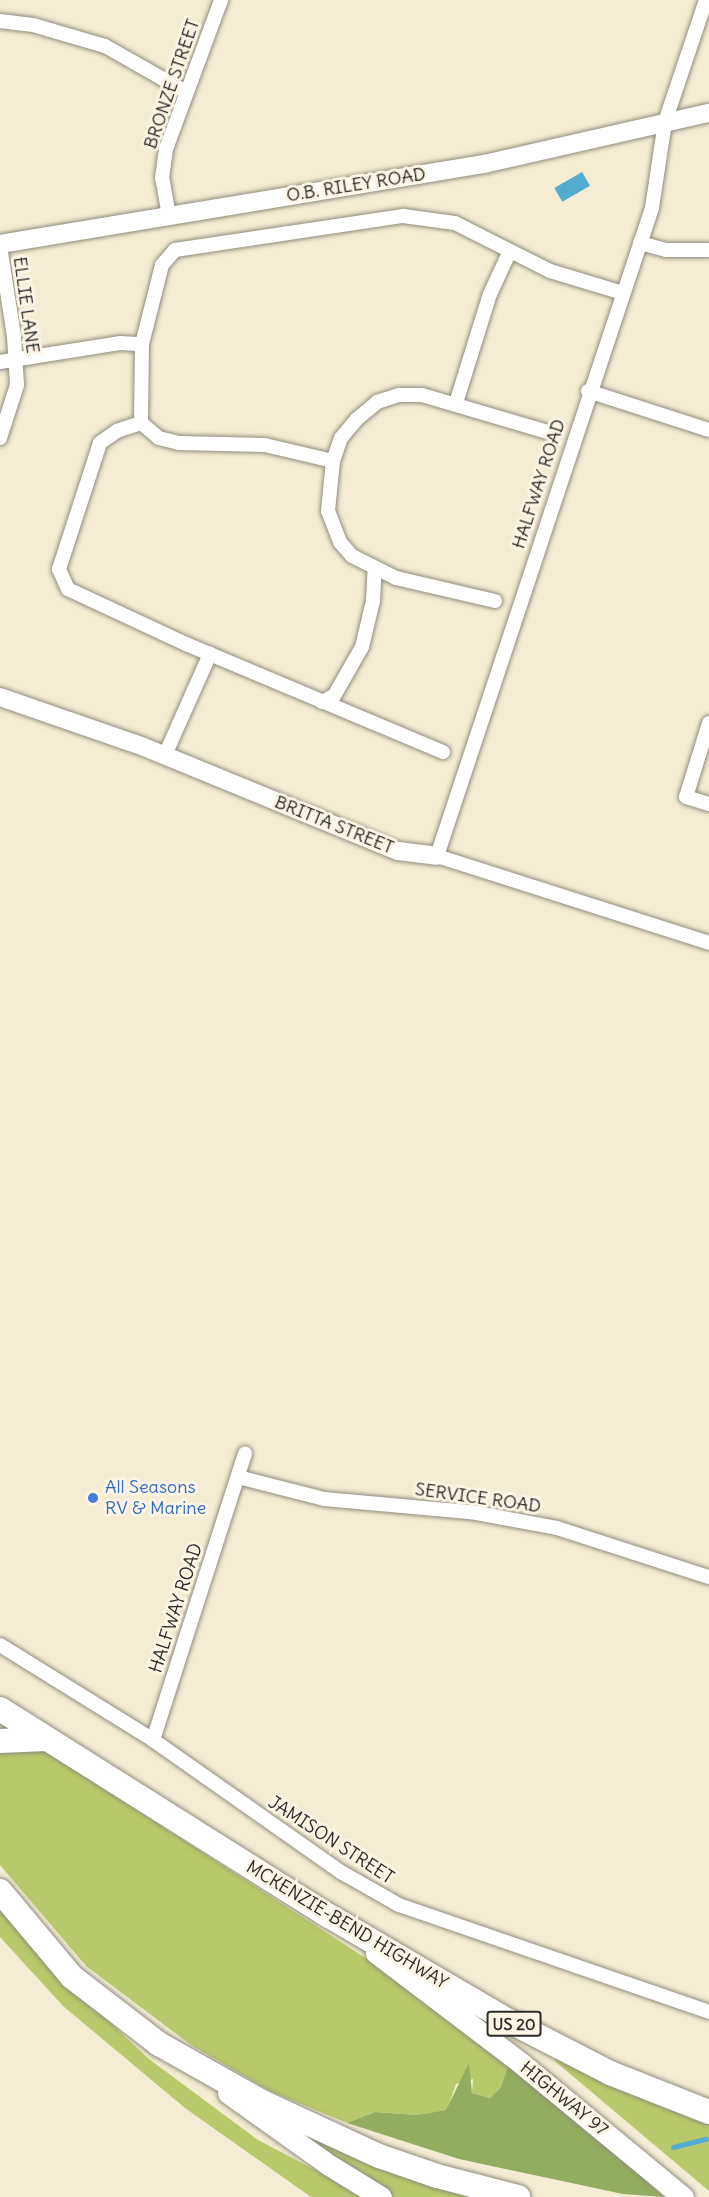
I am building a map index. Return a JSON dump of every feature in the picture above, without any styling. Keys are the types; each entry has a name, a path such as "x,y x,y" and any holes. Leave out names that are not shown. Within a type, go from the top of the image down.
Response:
{"highway":[{"name":"MCKENZIE-BEND HIGHWAY","path":"0,1709 329,1916 549,2044 619,2077 709,2112"},
{"path":"0,1742 47,1739"},
{"path":"0,1891 72,1977 159,2044 262,2102 379,2156 437,2176 518,2197"}],"main road":[{"name":"HIGHWAY 97","path":"329,1916 522,2064 683,2197"},
{"path":"159,2044 329,2166 381,2197"}],"street":[{"name":"BRONZE STREET","path":"169,216 162,178 166,149 221,0"},
{"name":"HALFWAY ROAD","path":"437,856 588,391 640,243 659,175 665,122 706,0"},
{"path":"0,21 33,26 105,46 186,92"},
{"name":"O.B. RILEY ROAD","path":"0,245 484,164 709,112"},
{"path":"141,423 142,344 162,265 175,250 403,216 455,223 509,253 550,271 623,293"},
{"path":"640,243 666,250 709,250"},
{"name":"ELLIE LANE","path":"0,245 16,360 17,385 0,438"},
{"path":"456,403 490,294 509,253"},
{"path":"0,362 120,343 142,344"},
{"path":"588,391 709,429"},
{"path":"495,601 396,578 352,556 332,527 327,497 333,460 341,438 377,402 399,395 422,394 548,432"},
{"path":"141,423 159,438 179,442 265,445 333,460"},
{"path":"141,423 117,431 100,443 60,569 61,579 77,596 443,752"},
{"path":"322,702 334,696 362,647 373,601 375,568"},
{"path":"165,755 210,654"},
{"name":"BRITTA STREET","path":"0,698 165,755 398,851 437,856 709,943"},
{"path":"709,723 686,797 709,804"},
{"name":"HALFWAY ROAD","path":"153,1740 245,1453"},
{"name":"SERVICE ROAD","path":"238,1477 324,1499 471,1512 557,1528 709,1577"},
{"name":"JAMISON STREET","path":"0,1645 153,1740 341,1872 399,1905 709,2012"}],"green space":[{"path":"16,1745 38,1746 381,1968 510,2060 501,2087 490,2098 472,2093 473,2079 456,2084 447,2110 417,2115 375,2112 347,2123 270,2091 191,2045 86,1966 0,1865 0,1753"},
{"path":"0,1911 73,1988 149,2059 258,2140 342,2184 258,2118 491,2197 311,2197 185,2108 63,2006 0,1937"},
{"path":"553,2055 709,2119 709,2191 556,2062"},
{"path":"510,2060 573,2113 664,2197 623,2194 459,2159 347,2123 375,2112 417,2115 446,2110 469,2063 472,2093 490,2098 501,2087"}],"water":[{"path":"582,172 590,186 562,202 554,188"}],"waterway":[{"path":"673,2147 706,2139"}],"place":[{"name":"All Seasons RV & Marine","path":"93,1498"}]}
